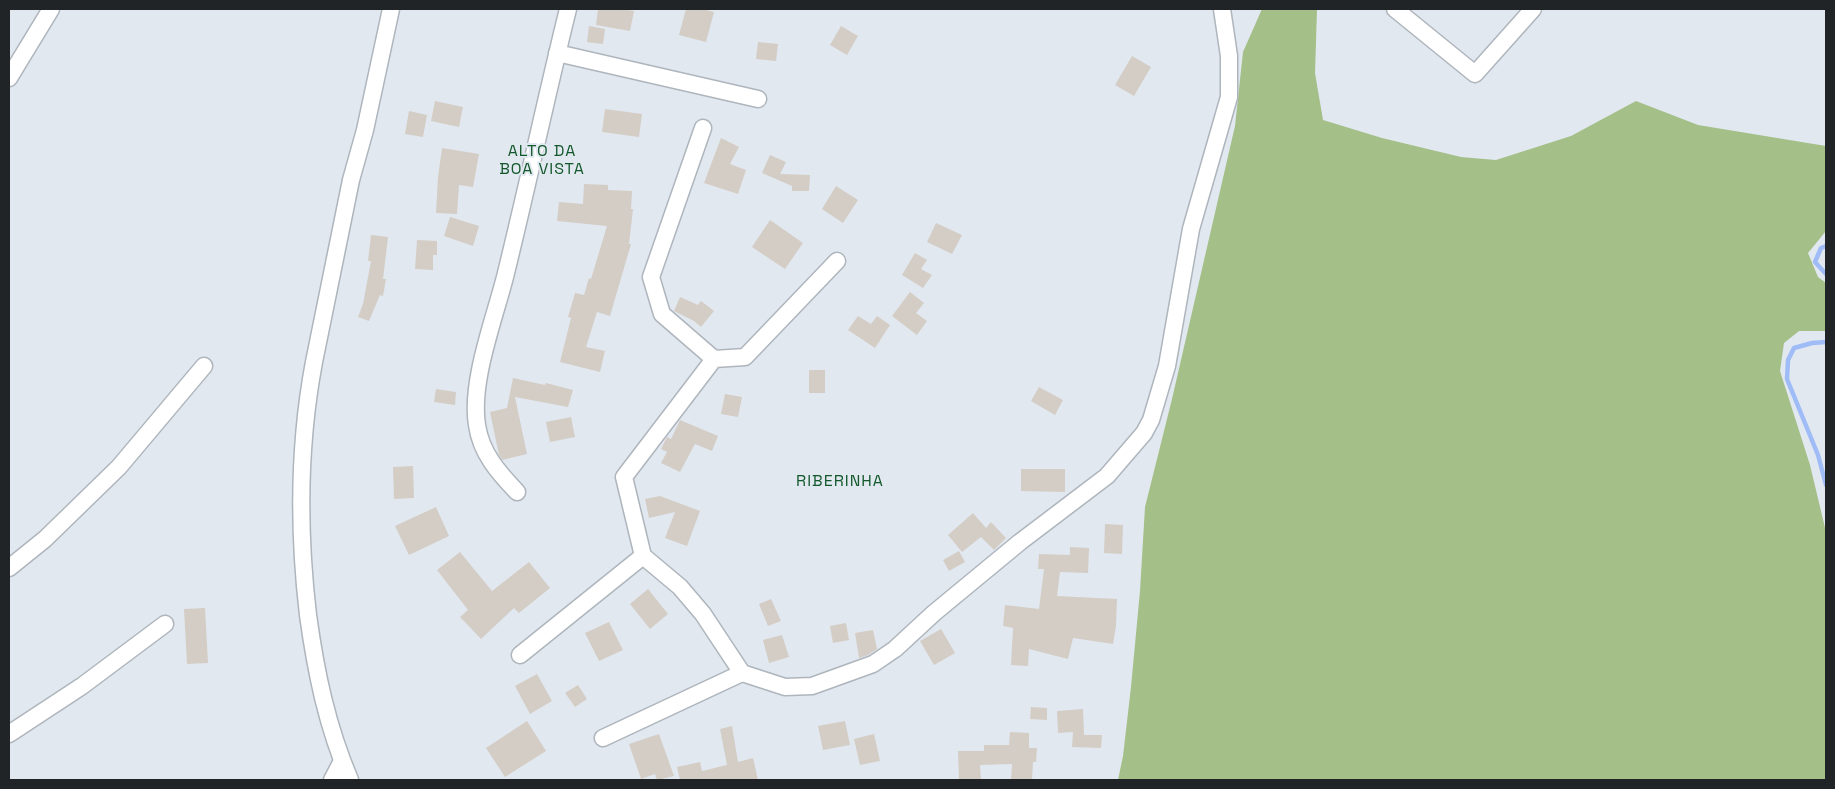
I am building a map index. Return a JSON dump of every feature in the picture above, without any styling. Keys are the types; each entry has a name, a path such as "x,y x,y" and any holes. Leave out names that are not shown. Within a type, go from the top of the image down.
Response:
{"street":[{"path":"9,78 51,9"},
{"path":"350,780 342,761 319,686 311,635 302,568 300,495 302,453 308,390 351,180 365,130 391,9"},
{"path":"516,492 497,471 481,442 477,425 477,390 568,9"},
{"path":"714,359 624,477 643,556 680,587 702,614 742,673 785,687 812,686 873,664 896,649 934,613 1020,542 1107,476 1144,433 1151,420 1167,366 1191,230 1229,97 1229,56 1222,9"},
{"path":"1395,9 1475,74 1533,9"},
{"path":"557,53 758,99"},
{"path":"702,128 651,277 662,314 714,359 745,357 837,261"},
{"path":"9,568 45,539 119,467 204,366"},
{"path":"520,655 643,556"},
{"path":"9,734 82,686 165,624"},
{"path":"602,738 742,673"},
{"path":"332,780 342,761"}],"green space":[{"path":"1262,9 1317,9 1315,73 1323,120 1382,138 1461,157 1496,160 1571,136 1636,101 1698,125 1826,146 1826,231 1808,253 1818,277 1826,283 1826,331 1799,331 1784,343 1780,371 1810,465 1826,532 1826,780 1118,780 1123,756 1131,687 1140,591 1145,507 1235,126 1243,52"}],"building":[{"path":"598,9 634,11 630,31 596,25"},
{"path":"686,9 703,9 714,12 706,42 679,35"},
{"path":"589,26 605,29 603,44 587,42"},
{"path":"841,26 858,36 847,55 830,45"},
{"path":"758,42 778,44 776,61 756,59"},
{"path":"1132,56 1151,67 1134,96 1115,85"},
{"path":"435,101 463,107 459,127 431,121"},
{"path":"605,109 642,114 639,137 602,132"},
{"path":"409,111 427,115 423,137 405,134"},
{"path":"721,138 739,147 730,164 746,170 738,194 704,183"},
{"path":"442,148 479,154 473,187 459,185 457,214 436,213"},
{"path":"770,155 786,162 780,174 810,175 809,191 792,191 792,186 762,173"},
{"path":"584,184 608,185 608,190 632,191 631,209 633,209 629,244 631,244 610,316 597,312 586,347 605,351 600,372 560,362 571,318 568,317 575,293 584,295 589,278 591,279 607,226 557,221 559,202 583,204"},
{"path":"836,186 858,200 843,223 822,209"},
{"path":"450,217 479,226 473,246 444,236"},
{"path":"770,220 803,243 785,269 752,247"},
{"path":"936,223 962,235 952,254 927,242"},
{"path":"371,235 388,237 383,279 386,279 383,296 380,295 369,321 358,317 363,304 371,261 368,261"},
{"path":"417,240 437,241 437,255 433,255 433,270 415,269"},
{"path":"915,253 927,260 921,269 932,275 923,288 902,275"},
{"path":"910,292 924,303 916,313 927,321 917,335 892,316"},
{"path":"680,297 698,305 701,301 714,311 701,327 694,321 674,311"},
{"path":"858,316 871,324 877,316 890,325 875,348 848,330"},
{"path":"809,370 825,370 825,393 809,393"},
{"path":"513,378 545,385 546,383 573,390 568,407 515,397 527,454 502,460 499,455 490,412 507,408"},
{"path":"1039,387 1063,400 1055,415 1031,401"},
{"path":"436,389 456,392 455,405 434,402"},
{"path":"725,394 742,397 738,417 721,414"},
{"path":"571,417 575,437 550,442 546,422"},
{"path":"680,420 718,436 712,451 695,444 680,472 661,463 667,452 661,449 667,437 671,439"},
{"path":"413,466 414,498 394,499 393,467"},
{"path":"1021,469 1065,469 1065,492 1021,491"},
{"path":"660,496 700,511 687,546 665,538 675,512 649,518 645,499"},
{"path":"436,507 449,536 409,555 395,526"},
{"path":"973,513 986,528 991,522 1006,538 994,550 981,537 962,552 948,535"},
{"path":"1105,524 1123,525 1122,554 1104,553"},
{"path":"1070,547 1089,548 1088,573 1060,572 1057,596 1117,599 1113,644 1073,638 1068,659 1029,649 1028,666 1011,665 1013,628 1003,626 1005,605 1039,609 1044,569 1038,569 1039,554 1070,555"},
{"path":"959,551 965,562 949,571 943,560"},
{"path":"460,552 492,591 529,562 550,588 519,613 514,608 481,639 460,617 468,610 437,570"},
{"path":"648,589 668,614 650,629 630,604"},
{"path":"771,599 781,621 768,626 759,604"},
{"path":"205,608 208,663 187,664 184,609"},
{"path":"609,622 623,650 599,661 585,633"},
{"path":"846,623 849,640 833,643 830,626"},
{"path":"941,629 955,653 934,665 920,641"},
{"path":"873,630 877,649 859,658 855,633"},
{"path":"782,635 789,657 769,663 763,640"},
{"path":"537,674 552,701 530,714 515,686"},
{"path":"578,685 587,699 575,707 565,693"},
{"path":"1031,707 1047,708 1047,720 1030,719"},
{"path":"1083,709 1084,735 1102,735 1101,748 1072,747 1073,732 1058,733 1057,711"},
{"path":"527,721 546,751 505,777 486,748"},
{"path":"845,721 850,745 823,750 818,726"},
{"path":"732,726 738,762 753,758 758,780 680,780 677,767 700,762 702,771 727,765 720,729"},
{"path":"1010,732 1029,733 1029,748 1037,748 1036,762 1033,762 1032,780 1011,780 1012,764 980,765 981,780 959,780 958,751 984,751 984,745 1009,745"},
{"path":"659,734 674,776 657,780 655,774 641,779 629,744"},
{"path":"874,734 880,761 860,765 854,739"}],"waterway":[{"path":"1826,246 1821,248 1815,262 1826,274"},
{"path":"1826,342 1812,343 1794,348 1788,360 1787,379 1818,455 1826,485"}],"district":[{"name":"ALTO DA BOA VISTA","path":"542,161"},
{"name":"RIBERINHA","path":"840,482"}]}
